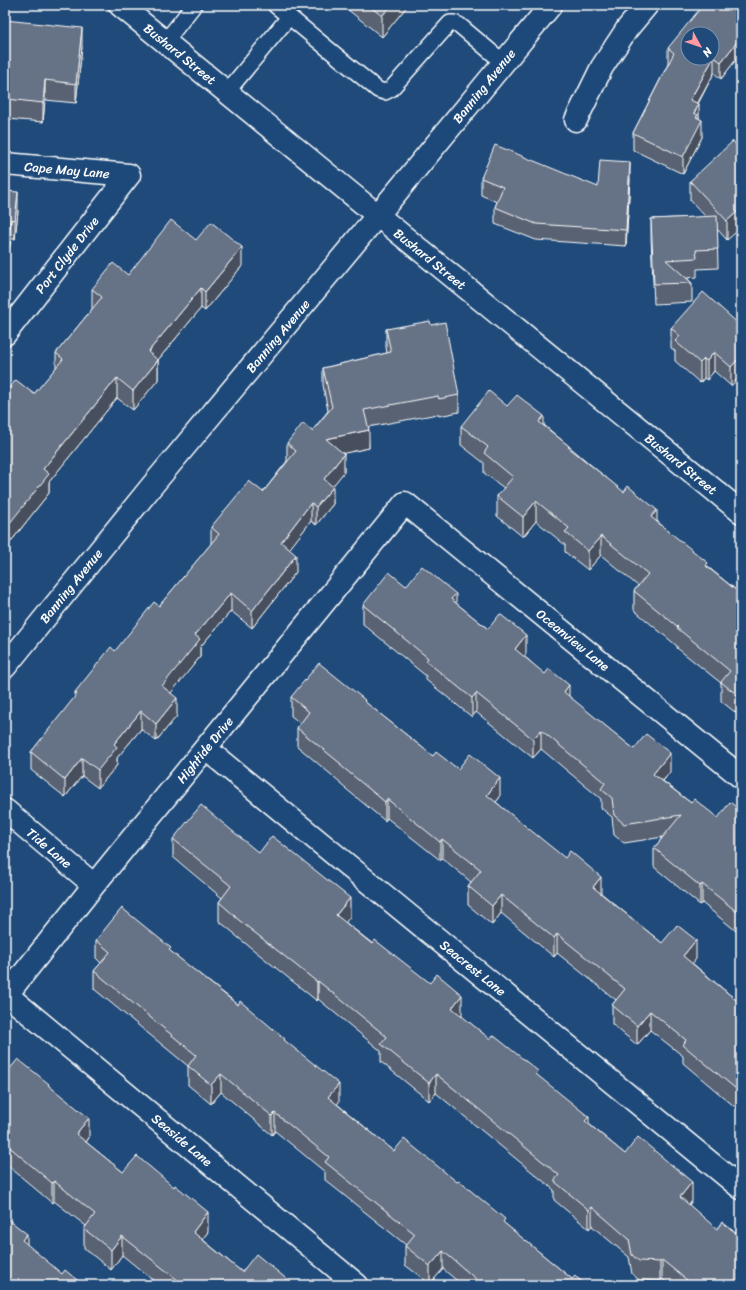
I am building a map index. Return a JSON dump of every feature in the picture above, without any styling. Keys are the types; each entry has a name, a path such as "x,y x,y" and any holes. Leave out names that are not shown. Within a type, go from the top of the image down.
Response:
{"street":[{"name":"Bushard Street","path":"120,5 741,512"},
{"name":"Banning Avenue","path":"5,667 151,487 378,216 551,5"},
{"path":"576,120 602,68 626,30 647,5"},
{"name":"Cape May Lane","path":"5,164 129,175"},
{"name":"Port Clyde Drive","path":"5,334 129,175"},
{"name":"Hightide Drive","path":"6,996 94,885 405,503"},
{"name":"Oceanview Lane","path":"405,503 741,777"},
{"name":"Seacrest Lane","path":"206,749 741,1188"},
{"name":"Tide Lane","path":"5,810 94,885"},
{"name":"Seaside Lane","path":"6,996 357,1285"}],"lane":[{"path":"165,42 194,5"},
{"path":"275,5 378,90 385,92 391,89 450,23 454,22 459,25 503,62"},
{"path":"226,92 289,17"}],"building":[{"path":"368,5 391,5 382,16"},
{"path":"703,5 741,5 741,37 721,62 720,26 686,26"},
{"path":"5,20 82,28 76,84 45,80 43,103 7,99 8,91 5,91"},
{"path":"680,33 680,66 709,66 690,100 699,104 694,113 698,115 696,117 702,120 683,157 633,133 674,53 668,48"},
{"path":"733,141 741,150 741,208 727,221 690,181"},
{"path":"495,145 598,187 600,160 630,162 626,230 536,224 495,207 503,187 481,178"},
{"path":"5,191 18,192 15,220 11,219 9,230 5,236"},
{"path":"717,216 718,249 696,250 697,258 666,260 692,283 654,284 651,219"},
{"path":"171,220 196,240 211,222 242,247 205,292 201,288 148,352 158,360 133,391 117,378 43,469 49,474 5,529 5,393 16,380 34,394 63,359 56,353 102,297 92,289 113,263 128,275"},
{"path":"703,292 741,326 741,356 731,367 714,352 707,361 704,359 700,363 675,341 680,336 671,328"},
{"path":"430,321 431,325 445,322 459,395 439,399 438,396 364,410 369,430 326,439 344,454 324,479 333,487 316,507 311,503 281,542 296,555 252,611 231,593 195,635 200,639 162,686 177,698 156,724 141,711 114,744 117,747 98,770 82,758 65,780 31,752 77,694 75,692 111,647 115,651 154,602 159,606 219,534 211,527 249,481 263,492 296,451 287,443 303,423 312,431 332,407 323,368 391,352 386,329"},
{"path":"489,391 507,406 517,395 544,416 539,422 624,492 628,486 657,510 651,517 708,563 706,566 741,594 741,698 721,682 730,671 634,591 648,574 601,536 588,551 565,532 569,528 536,501 523,517 497,496 513,477 484,453 488,447 461,426"},
{"path":"422,566 456,594 451,599 488,629 500,614 526,635 515,649 545,674 549,669 569,685 564,692 634,749 646,734 670,753 653,774 691,803 694,799 718,818 730,802 741,811 741,915 702,884 700,886 654,848 681,815 624,824 614,815 612,798 601,789 605,783 541,730 533,739 476,693 472,698 426,661 428,658 363,605 389,572 406,586"},
{"path":"319,663 433,756 436,752 458,769 470,754 500,778 487,795 565,858 570,851 601,877 593,887 662,943 677,925 696,940 683,956 741,1004 741,1093 683,1045 686,1040 650,1011 637,1026 612,1005 625,989 557,934 554,938 501,895 492,906 468,886 481,870 442,839 440,842 387,799 385,802 297,728 309,712 291,697"},
{"path":"201,805 259,853 272,836 350,898 336,915 372,944 375,940 430,983 437,974 462,995 452,1008 490,1039 493,1035 538,1071 536,1074 589,1117 585,1121 625,1154 638,1137 692,1182 680,1197 717,1229 722,1222 741,1237 741,1241 738,1244 741,1246 741,1285 693,1285 662,1260 660,1262 639,1261 632,1255 629,1239 592,1207 589,1210 554,1181 559,1175 436,1074 429,1083 381,1044 387,1037 235,917 219,902 231,886 173,839"},
{"path":"122,908 171,948 169,950 238,1005 240,1001 285,1039 284,1040 339,1084 328,1097 394,1151 404,1139 457,1182 459,1181 505,1219 503,1222 572,1279 575,1276 586,1285 483,1285 443,1251 430,1266 405,1246 415,1234 325,1162 329,1157 275,1113 272,1116 221,1074 211,1085 188,1066 196,1055 94,971 110,952 96,940"},
{"path":"18,1059 89,1118 76,1134 123,1172 137,1156 174,1187 175,1185 208,1212 193,1232 242,1272 256,1254 294,1285 184,1285 122,1236 111,1250 84,1229 95,1214 54,1181 52,1183 6,1144 5,1146 5,1069 8,1071"},
{"path":"5,1217 27,1234 22,1240 62,1274 65,1270 83,1285 5,1285"}]}
